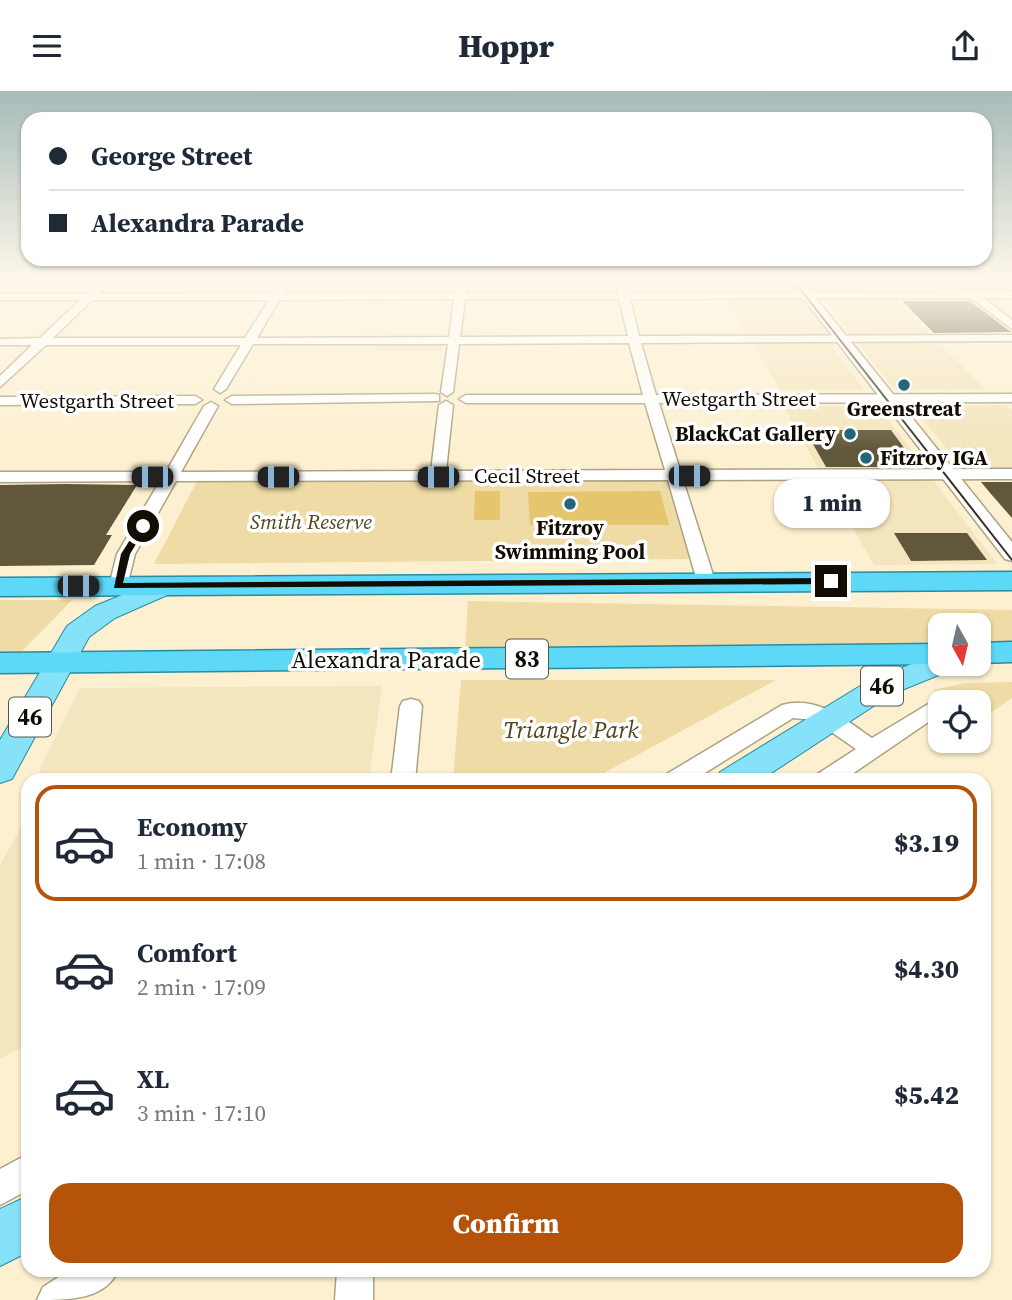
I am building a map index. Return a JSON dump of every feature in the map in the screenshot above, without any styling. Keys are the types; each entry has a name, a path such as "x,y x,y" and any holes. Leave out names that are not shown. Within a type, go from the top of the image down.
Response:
{"highway":[{"name":"46","path":"164,586 1012,580"},
{"path":"0,587 164,586"},
{"path":"991,653 1012,652"},
{"name":"Alexandra Parade","path":"0,663 928,654"}],"main road":[{"name":"46","path":"0,770 74,635 89,622 164,586"},
{"name":"46","path":"745,773 881,687 928,668"},
{"path":"0,1239 21,1226"}],"street":[{"path":"0,383 48,337"},
{"path":"220,390 251,337"},
{"path":"842,338 1012,555"},
{"path":"0,342 1012,338"},
{"path":"438,477 442,398 455,339"},
{"path":"633,339 706,581"},
{"path":"232,400 233,393 220,390 203,393 195,400 211,406 232,400 442,398"},
{"name":"Westgarth Street","path":"442,398 460,404 466,399 1012,398"},
{"name":"Westgarth Street","path":"0,401 195,400"},
{"path":"118,586 126,554 173,477 211,406"},
{"name":"Cecil Street","path":"0,477 1012,474"},
{"path":"404,773 411,706"},
{"path":"686,773 782,713 806,709 829,719 871,748"},
{"path":"835,773 928,712"},
{"path":"0,1188 21,1175"},
{"path":"56,1300 91,1277"},
{"path":"354,1300 355,1277"}],"shaded area":[{"path":"854,337 933,337 985,389 895,390"},
{"path":"378,341 444,341 443,351 375,351"},
{"path":"751,341 828,341 864,390 780,390"},
{"path":"1005,405 1012,411 1012,468 963,468 911,406"},
{"path":"783,406 878,406 926,469 819,470"},
{"path":"931,477 997,564 874,565 824,478"},
{"path":"475,491 500,491 500,520 474,520"},
{"path":"660,491 669,525 530,525 528,492"},
{"path":"382,686 370,773 40,773 80,688"},
{"path":"21,828 21,1048 0,1059 0,865"}],"green space":[{"name":"Smith Reserve","path":"668,480 691,559 154,564 197,481"},
{"path":"0,600 72,600 21,652 0,652"},
{"path":"468,601 1012,610 1012,644 991,644 991,613 928,613 928,645 465,652"},
{"name":"Triangle Park","path":"461,680 776,680 604,773 454,773"},
{"path":"1012,682 1012,698 991,712 991,690 933,690 964,683"}],"building":[{"path":"805,430 891,430 918,467 826,467"},
{"path":"981,482 1012,482 1012,518 991,494"},
{"path":"0,485 137,485 106,535 112,535 94,565 0,566"},
{"path":"894,533 967,533 987,560 911,561"}],"tram line":[{"path":"838,337 1012,560"}],"place":[{"name":"Greenstreat","path":"904,385"},
{"name":"BlackCat Gallery","path":"850,434"},
{"name":"Fitzroy IGA","path":"866,458"},
{"name":"Fitzroy Swimming Pool","path":"570,504"}],"route":[{"path":"143,526 126,554 118,586 831,581"}]}
